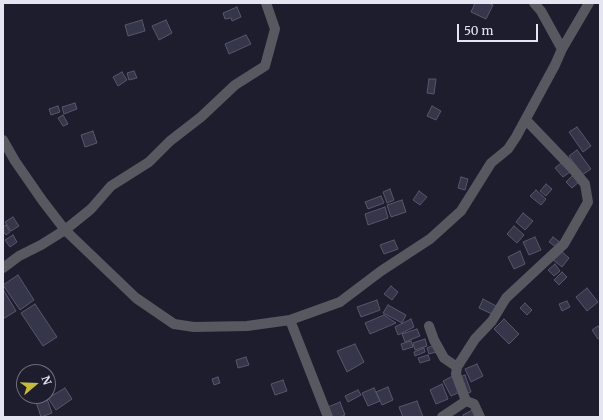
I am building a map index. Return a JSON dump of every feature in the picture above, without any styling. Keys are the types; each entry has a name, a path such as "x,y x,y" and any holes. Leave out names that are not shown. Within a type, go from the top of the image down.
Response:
{"street":[{"path":"3,268 19,256 41,245 65,230 91,209 111,186 150,162 170,141 201,117 235,86 265,66 275,30 266,3"},
{"path":"534,3 541,11 562,49"},
{"path":"3,140 15,161 65,230 136,298 174,324 194,327 248,326 290,320 340,302 381,271 430,239 461,211 491,164 508,149 516,137 556,65 562,49 589,3"},
{"path":"480,417 474,404 466,401 456,374 457,367 475,339 492,321 506,298 564,244 588,202 586,184 526,120"},
{"path":"290,320 328,417"},
{"path":"430,326 434,340 444,358 457,367"},
{"path":"442,417 466,401"}],"building":[{"path":"475,3 488,3 493,5 486,19 471,12"},
{"path":"237,7 241,17 232,21 231,18 225,19 223,13"},
{"path":"142,20 145,31 128,36 125,25"},
{"path":"166,20 172,33 159,40 152,26"},
{"path":"246,35 251,44 229,54 225,44"},
{"path":"134,71 137,78 129,80 127,73"},
{"path":"122,72 127,80 118,86 113,77"},
{"path":"429,79 436,79 434,94 427,93"},
{"path":"75,103 77,109 64,114 62,107"},
{"path":"58,106 60,112 51,115 49,109"},
{"path":"432,106 441,111 436,120 427,116"},
{"path":"63,115 68,124 63,126 58,118"},
{"path":"577,127 591,146 583,152 569,132"},
{"path":"93,131 97,143 85,147 81,135"},
{"path":"577,150 591,169 582,175 569,156"},
{"path":"561,163 570,172 563,177 555,168"},
{"path":"574,174 580,181 572,188 566,182"},
{"path":"461,177 468,179 465,190 458,188"},
{"path":"546,184 552,189 546,196 540,191"},
{"path":"390,189 394,200 387,203 383,192"},
{"path":"536,190 546,199 541,205 530,196"},
{"path":"419,191 427,197 420,205 413,200"},
{"path":"381,196 384,203 368,209 365,202"},
{"path":"402,200 406,212 391,217 387,205"},
{"path":"385,207 388,218 368,225 365,214"},
{"path":"523,213 533,221 525,230 516,222"},
{"path":"13,217 19,226 11,231 5,222"},
{"path":"6,225 10,232 6,235 3,231 3,227"},
{"path":"514,226 524,235 517,243 507,234"},
{"path":"13,235 17,242 10,247 5,240"},
{"path":"535,237 541,250 529,255 523,242"},
{"path":"553,237 561,243 557,248 549,242"},
{"path":"394,240 398,249 384,254 380,245"},
{"path":"560,250 569,258 562,267 552,259"},
{"path":"520,251 525,264 514,269 508,257"},
{"path":"555,264 560,271 554,276 548,270"},
{"path":"562,272 567,277 559,285 554,280"},
{"path":"18,275 34,300 20,310 3,285"},
{"path":"391,286 398,292 392,300 384,294"},
{"path":"587,288 598,302 587,311 576,297"},
{"path":"3,289 16,311 3,319"},
{"path":"483,299 498,307 494,315 479,308"},
{"path":"377,300 380,310 361,317 357,307"},
{"path":"567,301 570,307 562,311 559,304"},
{"path":"525,303 532,310 527,315 520,308"},
{"path":"35,304 57,337 43,346 21,313"},
{"path":"388,305 406,315 402,323 383,313"},
{"path":"384,315 396,323 370,334 365,323"},
{"path":"411,319 414,327 398,335 395,327"},
{"path":"504,319 519,334 509,344 494,329"},
{"path":"598,326 600,329 600,338 598,339 592,330"},
{"path":"417,329 420,336 405,342 402,334"},
{"path":"425,339 427,346 415,350 413,343"},
{"path":"411,341 413,347 403,350 401,344"},
{"path":"355,344 364,362 347,372 337,351"},
{"path":"434,345 436,352 429,354 427,348"},
{"path":"424,348 425,352 415,356 414,352"},
{"path":"428,355 430,360 420,363 418,358"},
{"path":"246,357 249,365 238,368 236,360"},
{"path":"477,364 483,376 471,382 465,369"},
{"path":"455,375 462,391 451,396 443,381"},
{"path":"465,375 471,392 465,394 460,377"},
{"path":"218,377 220,383 214,385 212,379"},
{"path":"283,380 287,391 275,395 271,384"},
{"path":"442,384 448,399 436,404 430,390"},
{"path":"388,387 393,400 382,405 376,392"},
{"path":"65,388 72,399 56,410 52,404 56,404 56,393"},
{"path":"374,388 380,401 368,406 362,393"},
{"path":"358,390 361,395 348,402 345,396"},
{"path":"417,401 423,417 403,417 399,407"},
{"path":"340,402 345,415 340,417 332,417 328,407"},
{"path":"37,404 49,404 52,413 41,417"},
{"path":"474,409 477,417 464,417 463,415"}]}
